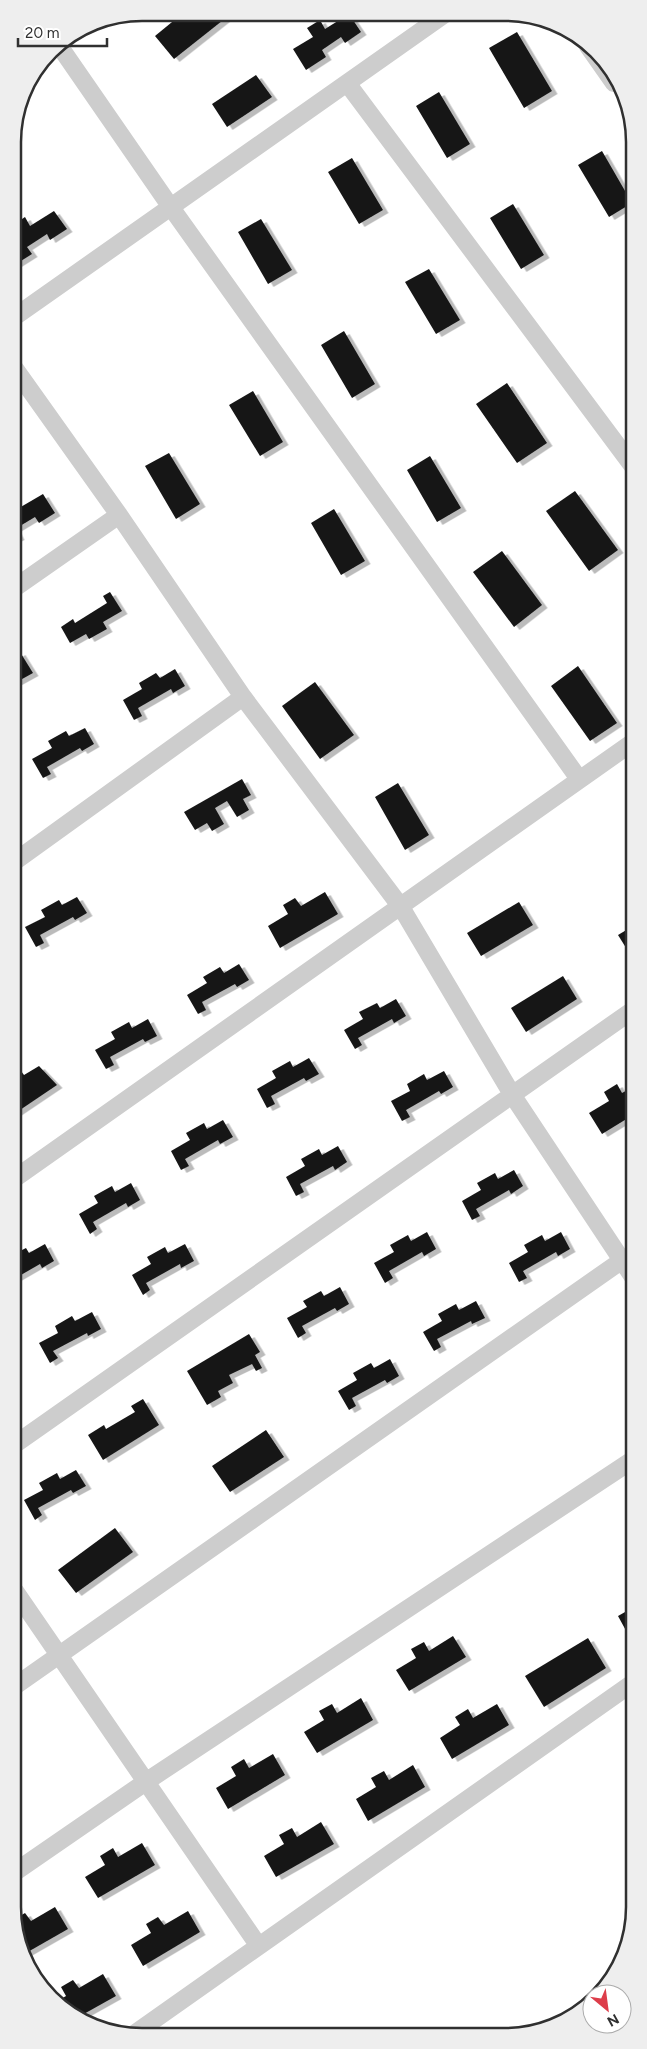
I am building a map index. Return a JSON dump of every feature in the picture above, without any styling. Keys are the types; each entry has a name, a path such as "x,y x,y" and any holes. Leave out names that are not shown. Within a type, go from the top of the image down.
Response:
{"lane":[{"path":"22,312 436,21"},
{"path":"63,51 170,206 579,779"},
{"path":"347,82 626,457"},
{"path":"22,378 119,515 243,698 401,907 513,1096 625,1267"},
{"path":"22,583 119,515"},
{"path":"22,857 243,698"},
{"path":"21,1174 401,907 579,779 626,749"},
{"path":"21,1439 626,1015"},
{"path":"21,1682 620,1261"},
{"path":"21,1868 147,1780 625,1465"},
{"path":"21,1601 147,1780 258,1945"},
{"path":"142,2028 625,1688"}],"building":[{"path":"321,21 325,29 337,21 354,21 361,32 345,43 341,37 322,50 326,57 306,70 293,49 313,37 307,28"},
{"path":"172,22 221,22 174,59 155,36"},
{"path":"517,32 552,91 524,108 489,48"},
{"path":"256,75 272,97 227,127 212,104"},
{"path":"439,92 470,144 447,158 416,106"},
{"path":"602,151 626,193 626,207 609,217 578,165"},
{"path":"352,158 383,210 359,224 328,172"},
{"path":"513,204 544,255 521,269 490,218"},
{"path":"54,211 67,229 50,240 47,234 27,247 32,254 22,260 22,219 25,217 30,226"},
{"path":"261,219 292,270 268,284 238,232"},
{"path":"429,269 460,320 436,334 405,282"},
{"path":"344,331 375,384 352,398 321,345"},
{"path":"507,383 547,443 517,463 476,404"},
{"path":"253,391 283,442 260,456 229,405"},
{"path":"169,453 200,504 176,519 145,466"},
{"path":"430,456 461,508 437,522 407,470"},
{"path":"575,491 618,550 589,571 546,511"},
{"path":"43,494 55,513 39,523 35,517 22,525 22,506"},
{"path":"334,509 365,561 341,575 311,523"},
{"path":"502,551 542,605 514,627 473,572"},
{"path":"110,592 122,611 103,622 107,629 89,639 86,634 70,643 61,627 73,619 75,623 107,603 103,596"},
{"path":"22,655 33,673 22,679"},
{"path":"578,666 617,723 590,741 551,686"},
{"path":"175,669 185,686 173,693 171,689 138,708 142,716 134,720 123,700 142,689 139,683 156,673 160,678"},
{"path":"315,682 354,735 320,759 282,706"},
{"path":"85,728 94,744 82,751 80,748 47,767 51,774 43,778 32,759 52,748 48,741 66,731 69,736"},
{"path":"242,779 251,795 243,799 249,810 237,817 227,801 215,808 224,824 212,831 207,823 195,830 184,812"},
{"path":"398,783 429,835 405,850 375,797"},
{"path":"325,892 338,914 280,948 268,926 288,914 283,905 295,898 301,906"},
{"path":"77,897 87,913 75,920 73,917 40,935 44,943 36,947 25,927 45,917 41,910 59,900 62,905"},
{"path":"519,902 533,925 481,956 467,933"},
{"path":"626,930 626,947 618,935"},
{"path":"239,964 249,980 237,987 235,984 202,1002 206,1010 198,1014 187,995 207,983 203,977 220,967 224,973"},
{"path":"563,976 577,999 526,1032 511,1008"},
{"path":"396,999 406,1016 394,1023 392,1019 358,1038 362,1045 355,1049 344,1030 363,1019 359,1012 377,1003 380,1008"},
{"path":"148,1019 157,1036 145,1042 143,1039 110,1057 114,1065 106,1069 95,1050 115,1039 111,1032 129,1022 132,1028"},
{"path":"309,1058 319,1074 306,1081 304,1078 271,1096 275,1104 267,1108 257,1089 276,1078 272,1071 290,1061 293,1067"},
{"path":"39,1066 57,1085 21,1109 21,1072 24,1075"},
{"path":"444,1071 453,1087 441,1094 439,1091 406,1110 410,1117 402,1121 391,1101 410,1091 407,1084 424,1074 427,1080"},
{"path":"617,1084 622,1093 625,1091 625,1120 602,1134 589,1113 609,1101 604,1092"},
{"path":"223,1120 233,1137 220,1144 218,1140 185,1159 189,1166 181,1170 171,1151 190,1140 186,1133 204,1123 207,1129"},
{"path":"338,1146 347,1162 335,1170 333,1166 300,1184 304,1192 296,1196 286,1177 305,1166 301,1159 319,1149 322,1155"},
{"path":"514,1170 523,1186 511,1194 509,1190 476,1209 480,1216 472,1220 462,1201 481,1190 477,1183 495,1173 498,1179"},
{"path":"131,1183 140,1200 128,1207 126,1203 93,1222 97,1229 90,1234 79,1214 98,1203 94,1196 112,1186 115,1192"},
{"path":"427,1232 436,1249 424,1256 422,1252 389,1271 393,1278 385,1283 374,1263 394,1252 390,1245 408,1235 411,1241"},
{"path":"561,1232 570,1249 558,1256 556,1252 523,1271 527,1278 519,1282 509,1263 528,1252 524,1245 542,1235 545,1241"},
{"path":"45,1244 54,1261 42,1268 40,1264 21,1275 21,1250 26,1248 29,1253"},
{"path":"185,1244 194,1261 181,1268 180,1264 146,1283 150,1290 143,1295 132,1275 151,1264 147,1257 165,1247 168,1253"},
{"path":"340,1287 349,1304 337,1311 335,1308 302,1326 306,1333 298,1338 287,1318 307,1307 303,1301 321,1291 324,1296"},
{"path":"476,1301 485,1318 472,1324 471,1321 437,1339 441,1347 434,1351 423,1332 442,1321 438,1314 456,1304 459,1310"},
{"path":"92,1312 101,1329 88,1336 87,1333 53,1351 58,1358 50,1363 39,1343 58,1333 55,1326 72,1316 75,1321"},
{"path":"249,1334 260,1352 255,1355 262,1368 256,1371 252,1364 229,1375 233,1383 218,1391 221,1397 207,1405 187,1371"},
{"path":"390,1359 399,1376 387,1383 385,1380 352,1398 356,1406 349,1410 338,1391 357,1380 353,1373 371,1363 374,1368"},
{"path":"143,1399 159,1425 103,1460 88,1435 104,1425 106,1429 135,1412 131,1406"},
{"path":"266,1430 284,1457 230,1492 212,1466"},
{"path":"76,1470 86,1486 73,1493 71,1490 38,1508 42,1515 35,1520 24,1500 43,1490 39,1483 57,1473 60,1479"},
{"path":"115,1528 133,1552 76,1593 58,1570"},
{"path":"625,1612 625,1629 618,1616"},
{"path":"453,1636 466,1657 409,1691 396,1670 416,1658 411,1649 424,1642 429,1651"},
{"path":"588,1638 606,1668 544,1707 525,1676"},
{"path":"361,1698 373,1720 317,1753 304,1732 324,1720 319,1711 332,1704 337,1713"},
{"path":"497,1704 509,1725 452,1759 440,1738 460,1725 455,1717 468,1709 473,1718"},
{"path":"273,1754 285,1775 228,1809 216,1788 236,1776 231,1767 244,1759 249,1768"},
{"path":"413,1765 425,1787 368,1821 356,1799 376,1787 371,1778 384,1771 389,1780"},
{"path":"321,1822 334,1844 276,1877 264,1856 284,1844 279,1835 292,1828 297,1837"},
{"path":"142,1843 155,1865 98,1898 85,1877 105,1865 100,1856 113,1848 118,1857"},
{"path":"55,1907 68,1929 30,1951 22,1915 25,1913 31,1921"},
{"path":"188,1911 200,1932 143,1966 131,1945 151,1933 146,1924 158,1917 164,1925"},
{"path":"103,1974 116,1996 85,2013 63,1998 66,1996 61,1987 73,1980 79,1988"}]}
